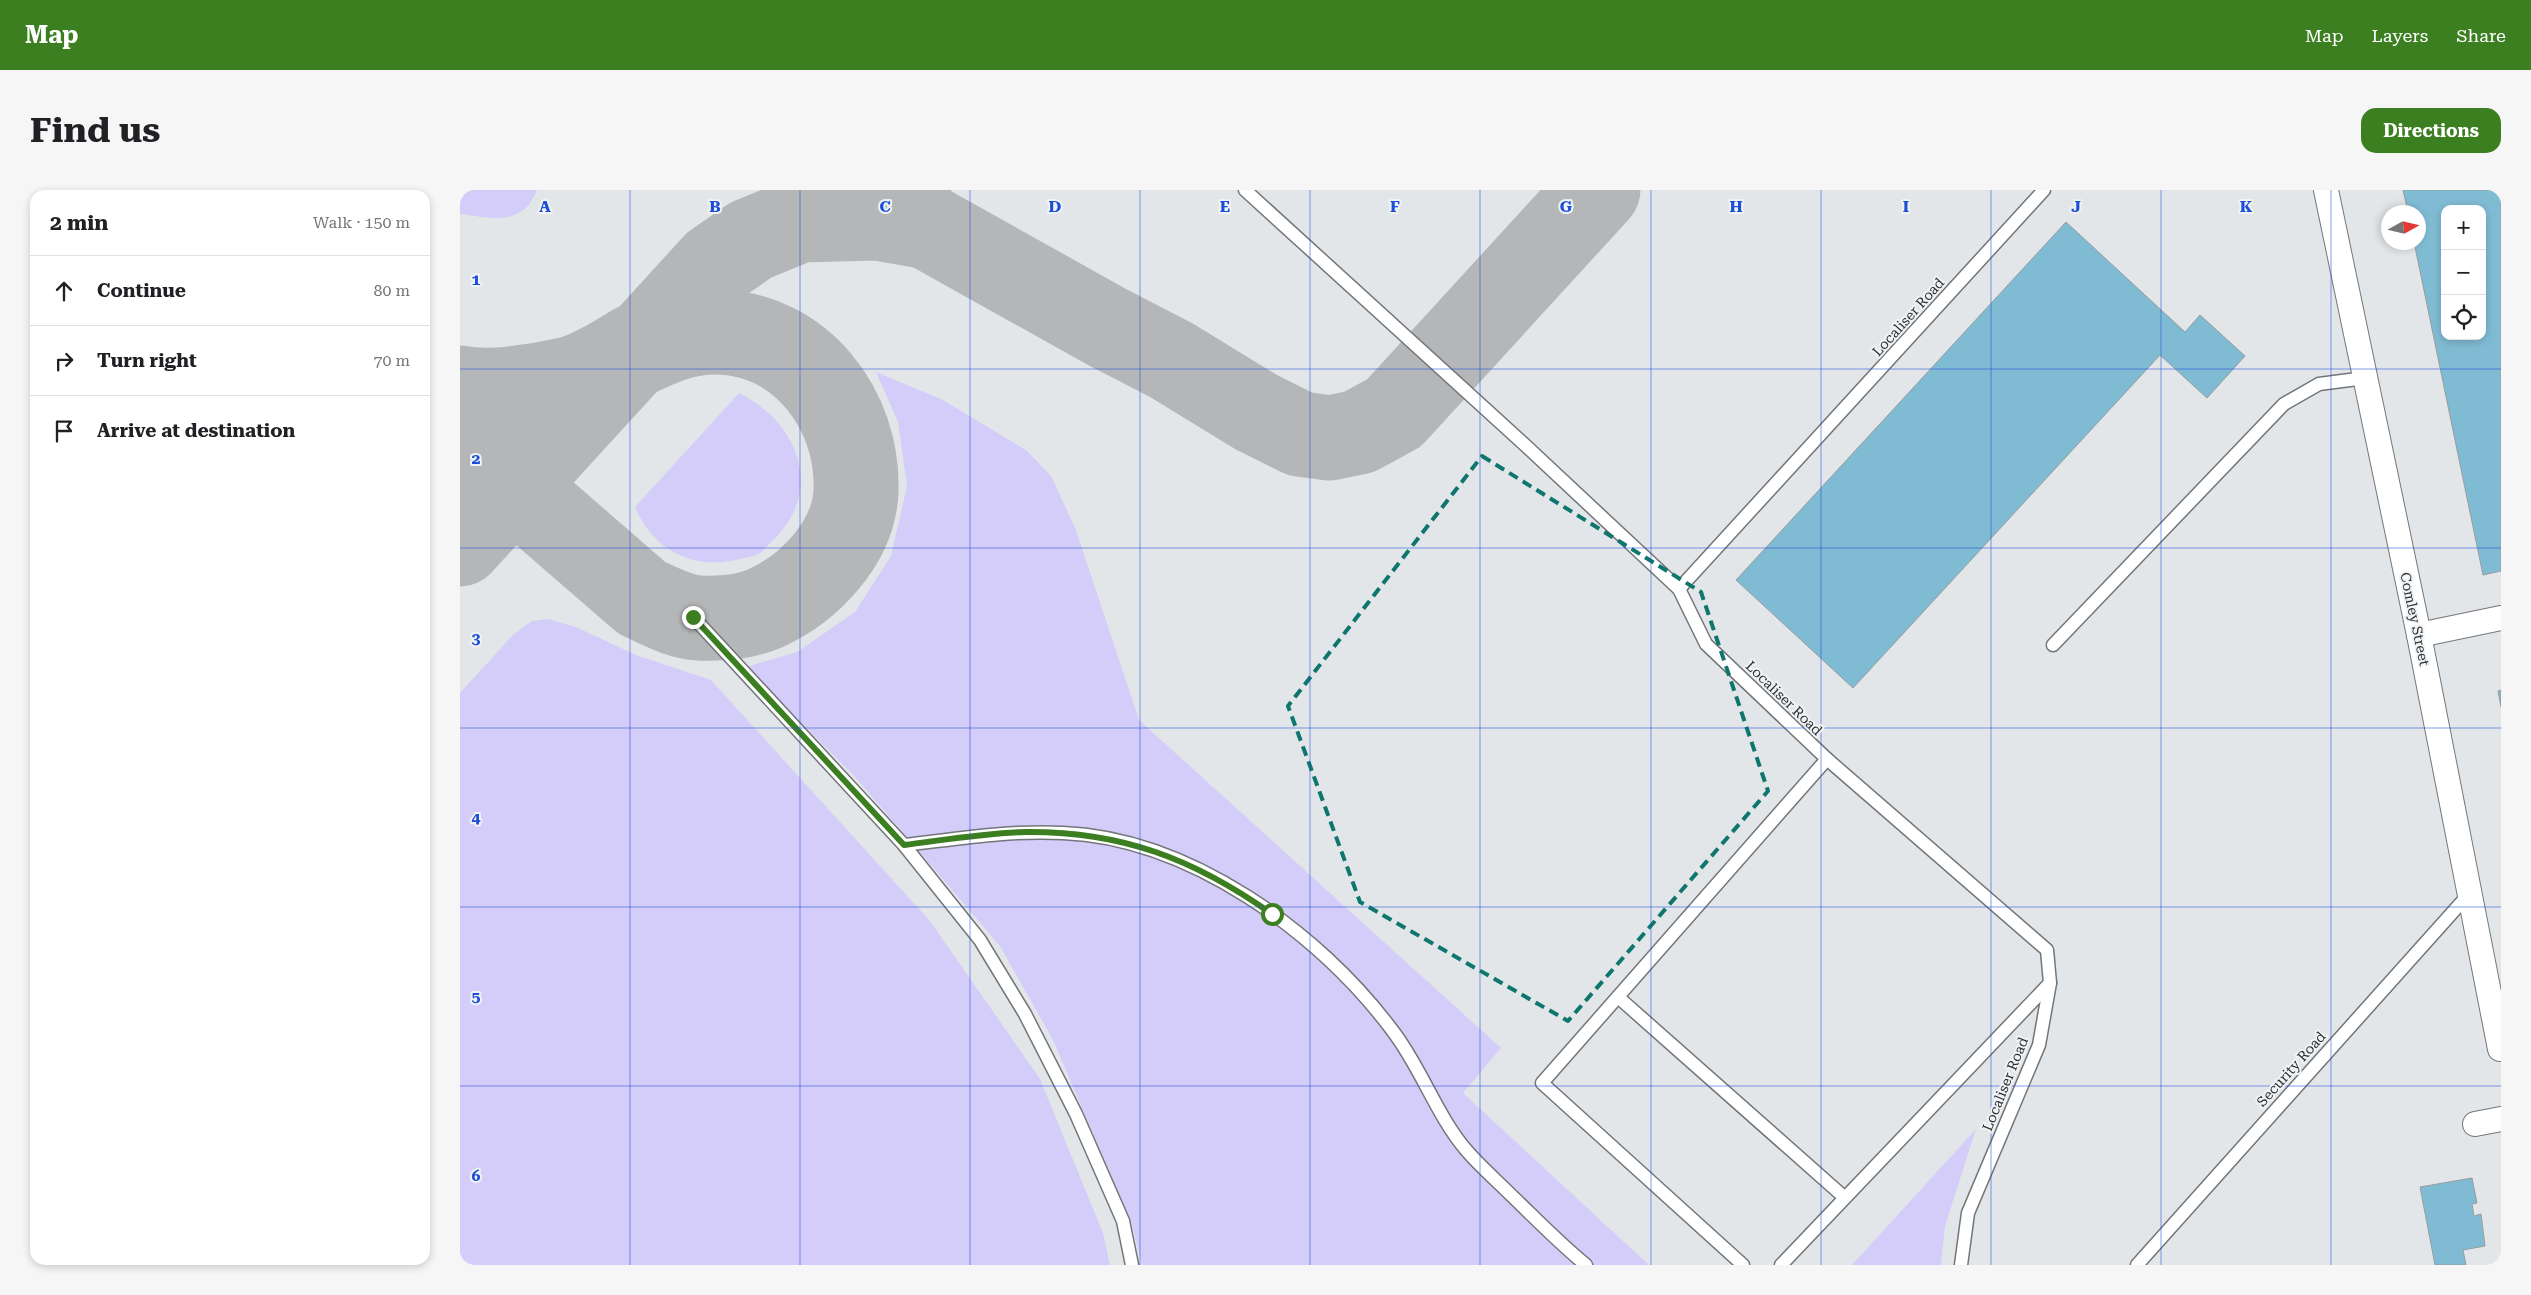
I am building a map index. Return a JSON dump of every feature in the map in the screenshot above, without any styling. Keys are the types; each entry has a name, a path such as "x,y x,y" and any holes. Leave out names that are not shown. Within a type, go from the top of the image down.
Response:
{"street":[{"name":"Comley Street","path":"2326,190 2419,635 2469,894 2496,1003 2500,1050"},
{"path":"2419,635 2501,618"},
{"path":"2475,1124 2501,1119"}],"lane":[{"path":"1245,190 1525,444 1679,589"},
{"name":"Localiser Road","path":"1960,1265 1968,1213 2040,1045 2050,983 2047,950 1827,759 1706,644 1679,589 2044,190"},
{"path":"2053,645 2284,404 2318,384 2365,378"},
{"path":"693,617 904,845 980,940 1025,1014 1076,1114 1123,1221 1132,1265"},
{"path":"1743,1265 1542,1083 1827,759"},
{"path":"904,845 1023,832 1076,834 1105,838 1151,849 1193,866 1234,888 1272,914 1320,953 1362,994 1393,1031 1442,1115 1467,1151 1586,1265"},
{"name":"Security Road","path":"2137,1265 2469,894"},
{"path":"1782,1265 1844,1197 2050,983"},
{"path":"1618,996 1844,1197"}],"highlighted area":[{"path":"1482,456 1701,592 1768,791 1568,1021 1360,902 1288,706"}],"shaded area":[{"path":"460,190 537,190 531,202 523,210 515,215 494,218 460,214"},
{"path":"876,372 943,400 1026,450 1051,476 1076,530 1139,720 1501,1048 1463,1093 1649,1265 1142,1265 1132,1225 1053,1040 1000,946 856,778 746,667 797,652 855,612 891,556 907,486 898,422"},
{"path":"739,393 760,406 777,421 790,439 798,459 801,480 798,501 789,521 766,548 756,555 723,562 707,562 677,554 664,546 653,535 635,507"},
{"path":"548,619 576,627 636,655 711,680 930,921 1040,1079 1103,1233 1110,1265 460,1265 460,693 513,635 532,621"},
{"path":"1976,1129 1945,1226 1941,1265 1852,1265"}],"building":[{"path":"2403,190 2501,190 2501,571 2483,575 2416,250 2426,250 2426,205 2406,205"},
{"path":"2066,222 2185,332 2200,315 2245,356 2207,398 2160,355 1853,688 1736,580"},
{"path":"2501,690 2501,707 2498,691"},
{"path":"2472,1178 2477,1203 2472,1204 2474,1216 2481,1214 2485,1246 2463,1250 2466,1265 2435,1265 2420,1187"}],"taxiway":[{"path":"886,190 928,227 1107,327 1171,360 1256,412 1300,434 1330,438 1359,432 1394,413 1598,190"},
{"path":"460,544 715,265 751,240 800,220 877,218 928,227"},
{"path":"460,440 642,598 677,613 707,618 725,618 750,614 782,599 813,576 827,561 847,528 853,510 856,491 854,461 847,432 835,405 819,382 798,361 774,346 747,336 705,332 683,336 633,356"},
{"path":"460,388 500,390 530,387 570,379 595,369 635,346"}],"route":[{"path":"693,617 904,845 1023,832 1066,833 1105,838 1151,849 1193,866 1234,888 1272,914"}]}
